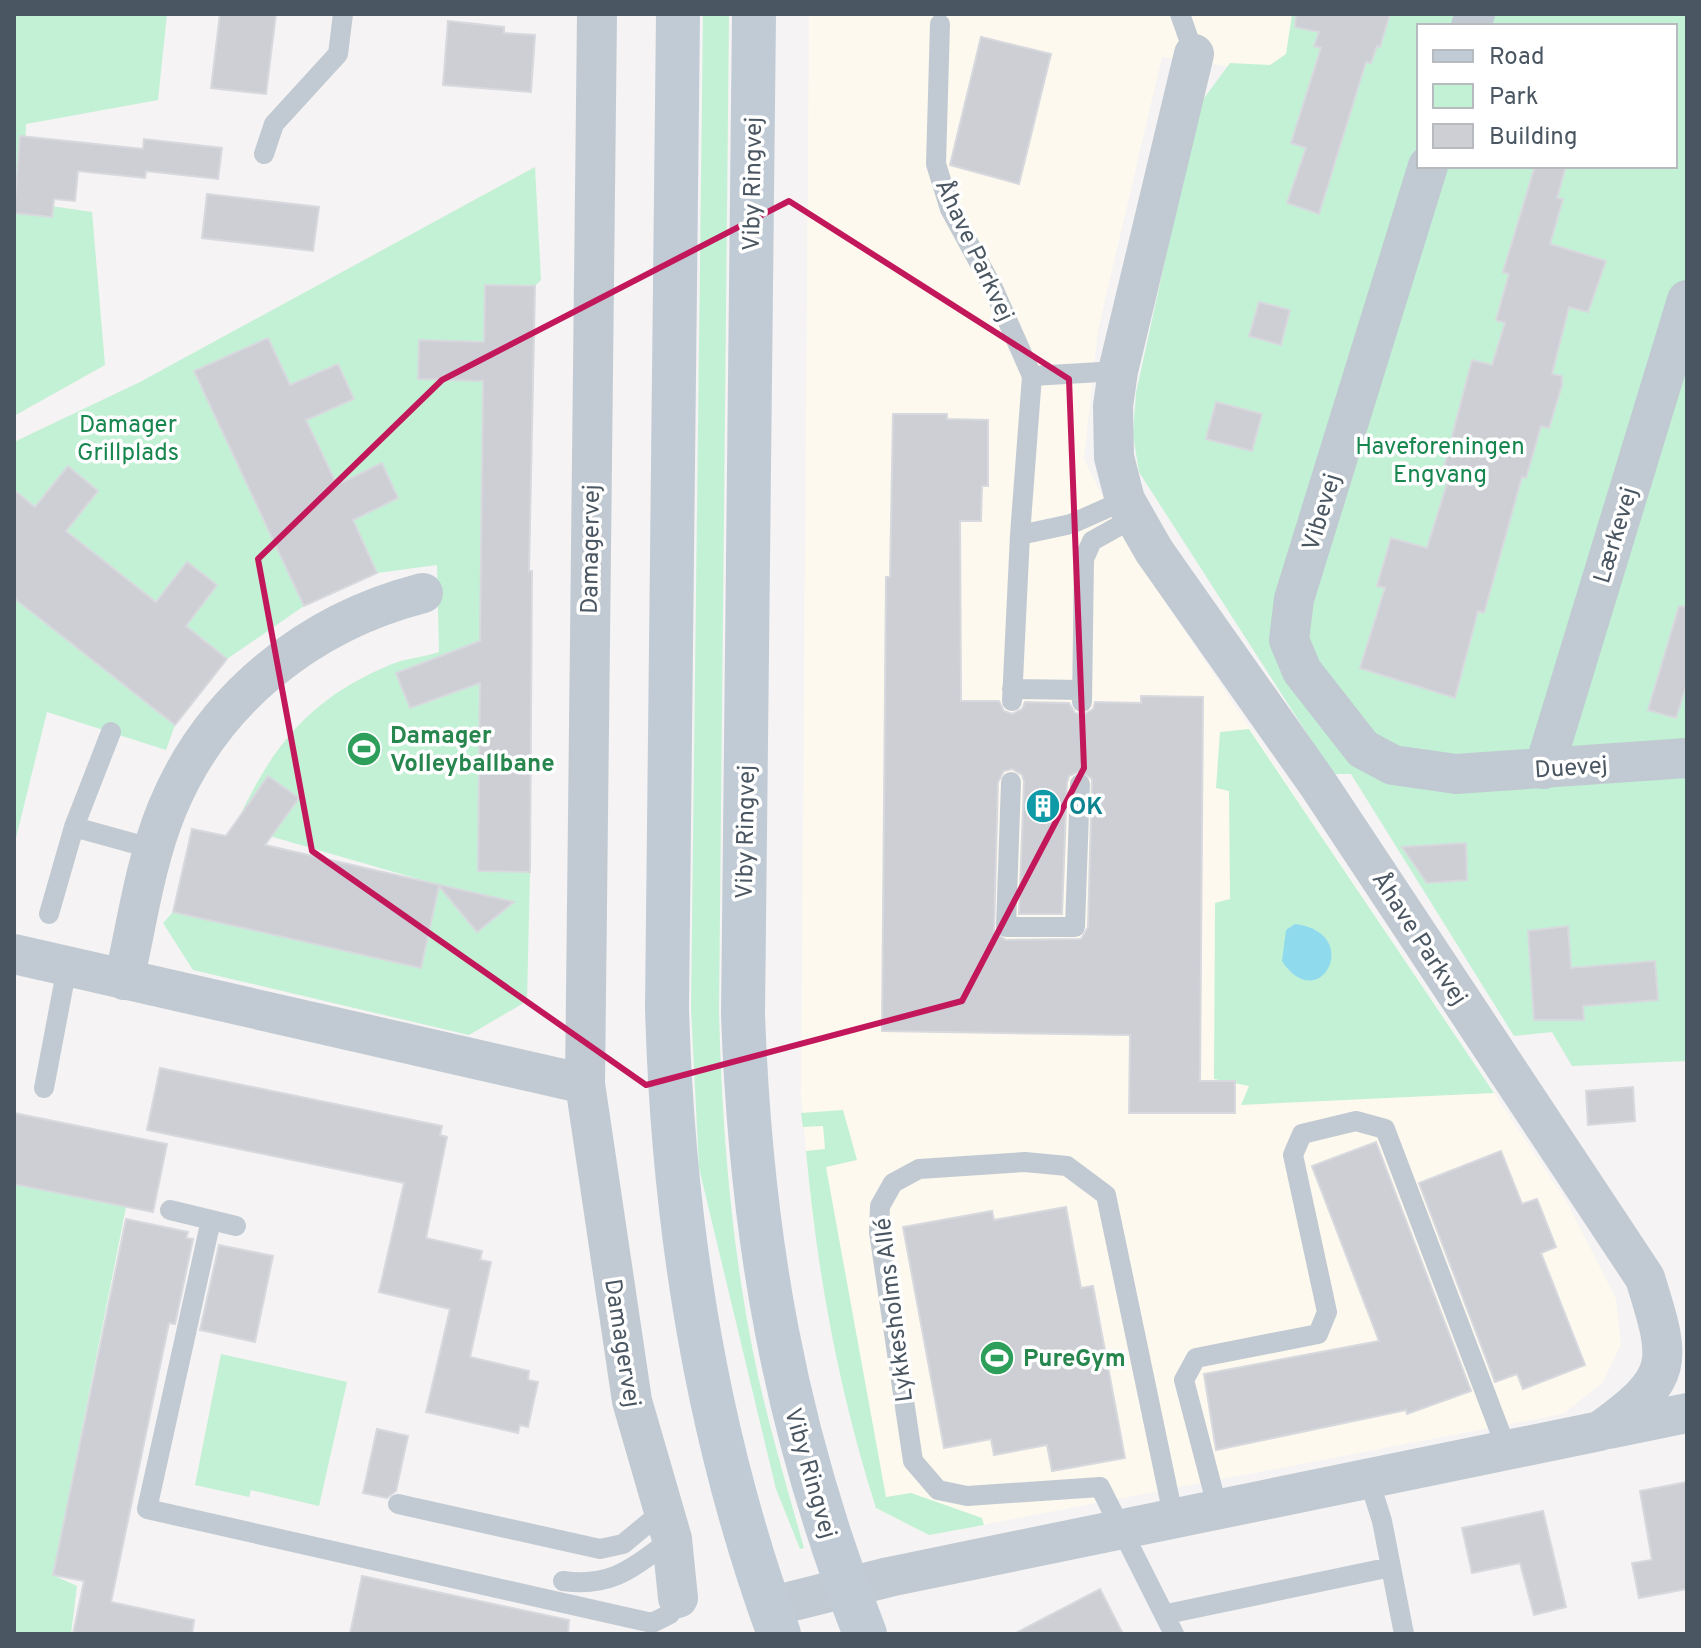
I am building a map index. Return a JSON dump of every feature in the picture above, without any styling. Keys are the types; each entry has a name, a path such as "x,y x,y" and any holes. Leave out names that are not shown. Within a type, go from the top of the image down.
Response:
{"main road":[{"path":"678,14 667,1008 670,1117 694,1317 736,1505 774,1621"},
{"name":"Viby Ringvej","path":"754,14 743,999 747,1120 767,1294 786,1387 811,1482 865,1634"}],"street":[{"name":"Damagervej","path":"597,14 585,1084 632,1401 668,1525 678,1598"},
{"name":"Åhave Parkvej","path":"1194,54 1118,371 1113,406 1114,457 1130,509 1154,551 1318,784 1645,1278 1663,1335 1665,1355 1649,1393 1600,1431"},
{"name":"Vibevej","path":"1427,168 1294,599 1289,640 1302,671 1363,749 1393,765 1456,774"},
{"name":"Lærkevej","path":"1544,769 1687,300"},
{"path":"124,980 154,849 167,810 192,760 222,718 266,672 333,627 370,609 423,593"},
{"name":"Duevej","path":"1456,774 1687,758"},
{"path":"14,954 585,1084"},
{"path":"774,1621 846,1586 1687,1413"}],"lane":[{"path":"264,154 274,124 338,54 343,14"},
{"name":"Åhave Parkvej","path":"1180,14 1194,54"},
{"name":"Åhave Parkvej","path":"940,24 936,164 950,209 993,288 1032,376 1012,695 1082,696 1084,559 1092,541 1130,509"},
{"path":"1032,376 1118,371"},
{"path":"1020,535 1130,509"},
{"path":"49,914 74,827 111,732"},
{"path":"1011,782 1006,927 1075,927 1080,784"},
{"path":"74,827 154,849"},
{"path":"44,1088 67,967"},
{"path":"1218,1510 1184,1380 1196,1358 1318,1334 1327,1312 1293,1155 1302,1134 1356,1121 1385,1129 1507,1450"},
{"name":"Lykkesholms Allé","path":"1174,1520 1106,1195 1067,1166 1025,1162 919,1169 893,1183 880,1206 879,1232 913,1461 938,1490 967,1496 1100,1487 1167,1614 1174,1634"},
{"path":"170,1210 236,1226"},
{"path":"211,1220 147,1509 652,1623 670,1614 678,1598"},
{"path":"1369,1480 1404,1634"},
{"path":"398,1504 600,1549 623,1544 668,1525"},
{"path":"563,1581 589,1584 621,1576 668,1525"},
{"path":"1167,1614 1391,1567"}],"highlighted area":[{"path":"789,201 1069,379 1084,768 962,1001 646,1085 312,851 258,559 442,380"}],"shaded area":[{"path":"809,14 1311,14 1292,75 1162,57 1098,330 1084,459 1126,543 1567,1202 1616,1299 1621,1344 1603,1382 1563,1414 929,1535 876,1508 812,1215 801,1095"}],"green space":[{"path":"14,14 167,14 158,100 26,124 24,202 92,212 105,365 14,416"},
{"path":"703,14 729,14 719,1011 723,1103 741,1286 768,1419 804,1548 800,1549 776,1489 699,1168 691,1008"},
{"name":"Haveforeningen Engvang","path":"1292,14 1687,14 1687,1061 1572,1066 1552,1032 1514,1036 1351,774 1333,774 1139,472 1133,434 1136,393 1199,105 1230,63 1270,65 1286,54"},
{"name":"Damager Grillplads","path":"535,167 541,280 535,286 485,286 478,871 530,872 527,1001 469,1035 193,970 163,923 173,912 420,968 439,885 235,826 263,772 296,728 315,710 337,693 392,664 439,652 437,565 377,573 258,343 195,372 304,606 227,659 14,490 14,442 140,382"},
{"path":"14,598 175,725 166,750 47,712 14,846"},
{"path":"1249,729 1494,1093 1241,1105 1249,1086 1214,1079 1215,903 1230,899 1229,791 1216,788 1220,732"},
{"path":"843,1110 857,1160 826,1167 886,1497 911,1493 982,1518 984,1525 929,1535 876,1508 840,1376 816,1242 806,1151 825,1149 823,1126 803,1127 801,1113"},
{"path":"14,1184 126,1207 53,1575 77,1586 71,1634 14,1634"},
{"path":"221,1354 347,1382 319,1506 251,1490 249,1497 195,1485"}],"water":[{"path":"1295,924 1316,931 1328,942 1331,955 1329,967 1321,977 1309,981 1296,976 1282,961 1286,930"}],"building":[{"path":"220,14 276,14 266,94 211,88"},
{"path":"1296,14 1390,14 1380,47 1377,46 1371,63 1366,62 1319,214 1287,203 1306,148 1291,143 1321,48 1314,46 1319,32 1295,27"},
{"path":"448,21 504,27 504,33 535,35 531,92 443,85"},
{"path":"981,37 1051,54 1019,184 950,165"},
{"path":"20,136 143,149 144,139 222,148 218,179 146,171 145,178 78,171 75,201 54,199 52,217 14,213"},
{"path":"1534,168 1565,168 1557,198 1563,199 1550,244 1606,261 1588,312 1569,307 1552,374 1562,376 1562,385 1549,428 1541,426 1526,478 1522,477 1484,613 1478,611 1455,698 1360,668 1385,588 1377,586 1391,538 1427,548 1450,474 1443,471 1472,360 1492,365 1505,323 1496,320 1509,274 1503,272"},
{"path":"207,194 319,207 313,251 202,238"},
{"path":"485,285 535,286 529,571 532,571 530,872 478,871 480,683 410,708 396,673 480,641 483,381 418,379 419,340 484,342"},
{"path":"1259,302 1290,310 1281,345 1249,336"},
{"path":"268,338 290,385 338,364 354,399 306,420 337,485 382,463 398,498 353,520 377,573 304,606 194,371"},
{"path":"1216,402 1262,414 1252,451 1206,439"},
{"name":"OK","path":"893,414 947,414 947,419 988,420 988,486 982,486 981,521 960,521 961,701 999,701 1004,711 1012,714 1022,709 1025,702 1069,703 1075,713 1083,715 1093,709 1095,702 1141,703 1141,696 1203,697 1200,1081 1235,1081 1235,1113 1129,1113 1130,1035 882,1031 886,577 890,577","holes":["1012,769 1022,775 1019,914 1062,914 1067,783 1069,776 1080,771 1092,779 1088,927 1081,939 1006,940 994,932 998,782 1004,771"]},
{"path":"68,466 98,491 66,531 156,602 187,562 217,585 186,626 227,659 175,725 14,598 14,490 35,507"},
{"path":"1679,606 1687,607 1687,683 1676,718 1648,710"},
{"path":"268,776 299,798 265,845 514,902 477,932 439,886 421,968 173,912 192,829 226,836"},
{"path":"1466,843 1467,880 1427,883 1402,847"},
{"path":"1568,926 1571,968 1655,961 1658,1000 1583,1006 1584,1020 1534,1020 1528,931"},
{"path":"160,1068 442,1126 440,1135 447,1137 426,1238 482,1251 480,1260 491,1262 470,1357 529,1371 528,1380 538,1382 528,1427 520,1425 518,1433 426,1412 450,1309 379,1292 404,1183 147,1130"},
{"path":"1633,1087 1635,1121 1588,1125 1586,1091"},
{"path":"14,1113 167,1144 153,1212 14,1184"},
{"path":"1376,1142 1471,1391 1407,1414 1406,1410 1216,1450 1204,1374 1379,1341 1312,1166"},
{"path":"1501,1151 1522,1204 1537,1199 1556,1247 1541,1253 1585,1365 1523,1389 1517,1374 1495,1382 1419,1183"},
{"path":"1066,1207 1081,1288 1093,1286 1125,1458 1052,1471 1047,1445 994,1455 991,1439 944,1448 903,1227 992,1211 994,1220"},
{"path":"126,1219 188,1232 186,1238 193,1239 175,1324 169,1323 111,1602 194,1620 192,1634 73,1634 84,1581 53,1575"},
{"path":"219,1245 273,1256 255,1342 200,1330"},
{"path":"377,1429 408,1436 396,1491 387,1498 363,1493"},
{"path":"1687,1482 1687,1589 1639,1598 1632,1563 1652,1560 1640,1491"},
{"path":"1543,1511 1566,1607 1534,1615 1520,1563 1472,1573 1462,1528"},
{"path":"362,1576 569,1620 568,1634 350,1634"},
{"path":"1100,1589 1123,1634 1014,1634"}],"place":[{"name":"Damager Volleyballbane","path":"364,749"},
{"name":"OK","path":"1043,806"},
{"name":"PureGym","path":"997,1358"}]}
